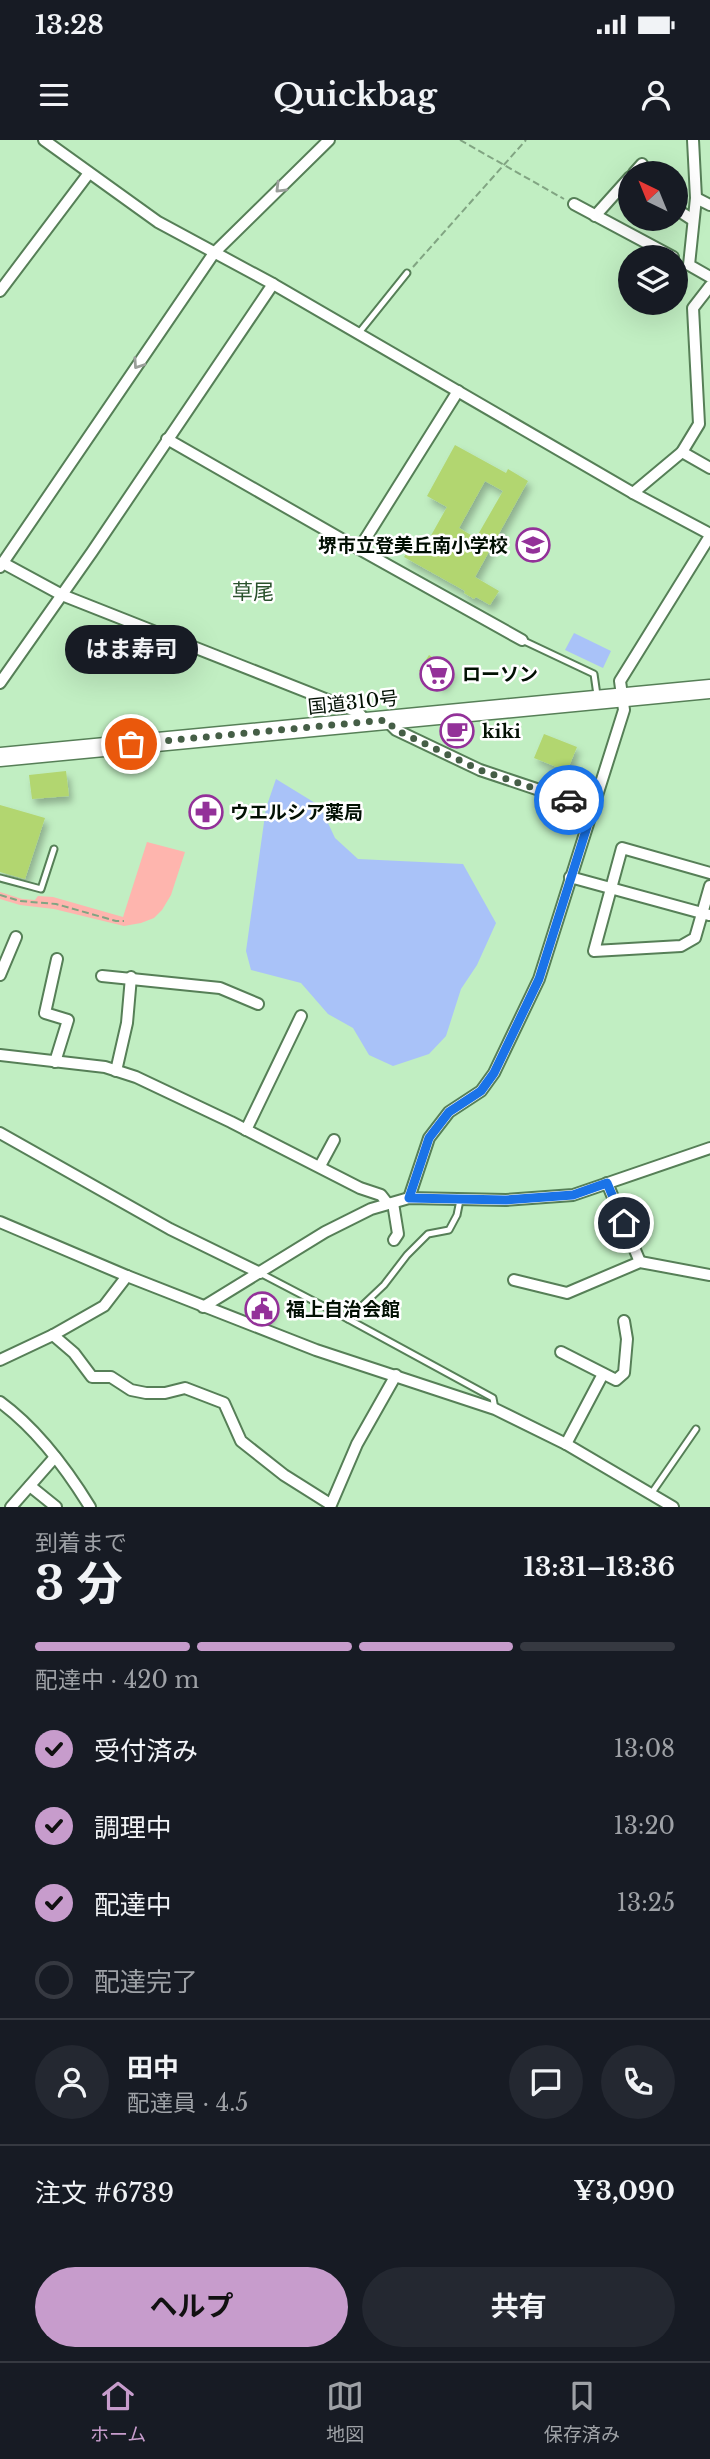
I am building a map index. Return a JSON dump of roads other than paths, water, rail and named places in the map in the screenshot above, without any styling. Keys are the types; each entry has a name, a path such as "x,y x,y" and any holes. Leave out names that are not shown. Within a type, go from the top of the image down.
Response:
{"highway":[{"name":"国道310号","path":"0,757 710,689"}],"street":[{"path":"44,140 158,222 273,284 710,535 620,681 624,710 539,979 494,1073 481,1091 449,1112 429,1138 409,1198"},
{"path":"329,140 214,253 2,565 62,595 358,712 367,722"},
{"path":"693,140 696,198 689,265 710,277"},
{"path":"0,291 89,173"},
{"path":"595,216 618,191"},
{"path":"696,198 710,205"},
{"path":"574,204 650,245"},
{"path":"688,217 693,220"},
{"path":"0,683 273,284"},
{"path":"633,493 682,452 705,416 693,308 710,286"},
{"path":"359,549 458,391"},
{"path":"167,439 522,640"},
{"path":"682,452 710,468"},
{"path":"386,720 396,730 480,770 593,808"},
{"path":"710,873 622,848 594,951 681,946 695,938 707,914 710,886"},
{"path":"570,877 707,914"},
{"path":"0,940 14,941 0,975"},
{"path":"55,1062 68,1020 46,1013 57,959"},
{"path":"102,976 220,988 258,1004"},
{"path":"116,1071 127,1023 131,977"},
{"path":"246,1130 301,1016"},
{"path":"0,1055 136,1076 360,1188 381,1195 390,1204 398,1234 394,1240"},
{"path":"0,1133 170,1230 260,1273"},
{"path":"320,1166 334,1140"},
{"path":"203,1307 325,1232 371,1209 409,1198 506,1200 573,1195 710,1148"},
{"path":"607,1183 640,1262"},
{"path":"0,1222 203,1307 316,1350 495,1409 566,1444 673,1507"},
{"path":"514,1280 567,1293 640,1262 710,1275"},
{"path":"0,1360 53,1335 104,1306 127,1276"},
{"path":"561,1352 617,1380 624,1373 627,1339 624,1321"},
{"path":"53,1335 74,1353 92,1377 111,1377 131,1390 146,1393 165,1393 185,1388 224,1403 241,1441 330,1506 357,1444 396,1376"},
{"path":"566,1444 603,1374"},
{"path":"0,1402 21,1417 74,1480 90,1507"},
{"path":"11,1507 55,1457"},
{"path":"30,1486 55,1507"}],"lane":[{"path":"358,334 407,273"},
{"path":"522,640 594,674 597,699"},
{"path":"0,878 41,889 54,849"},
{"path":"348,1319 384,1285 407,1255 428,1234 449,1230 457,1215 460,1200"},
{"path":"260,1273 493,1398 495,1409"},
{"path":"651,1494 696,1429"}],"water":[{"path":"574,633 611,651 603,668 565,650"},
{"path":"276,779 320,806 335,838 358,859 463,864 496,923 477,965 461,989 446,1036 429,1054 393,1066 369,1055 353,1028 328,1014 301,983 251,970 246,951 266,808"}],"place":[{"name":"堺市立登美丘南小学校","path":"533,545"},
{"name":"ローソン","path":"437,674"},
{"name":"kiki","path":"457,731"},
{"name":"はま寿司","path":"131,744"},
{"name":"ウエルシア薬局","path":"206,812"},
{"name":"福上自治会館","path":"262,1309"}],"district":[{"name":"草尾","path":"253,592"}]}
